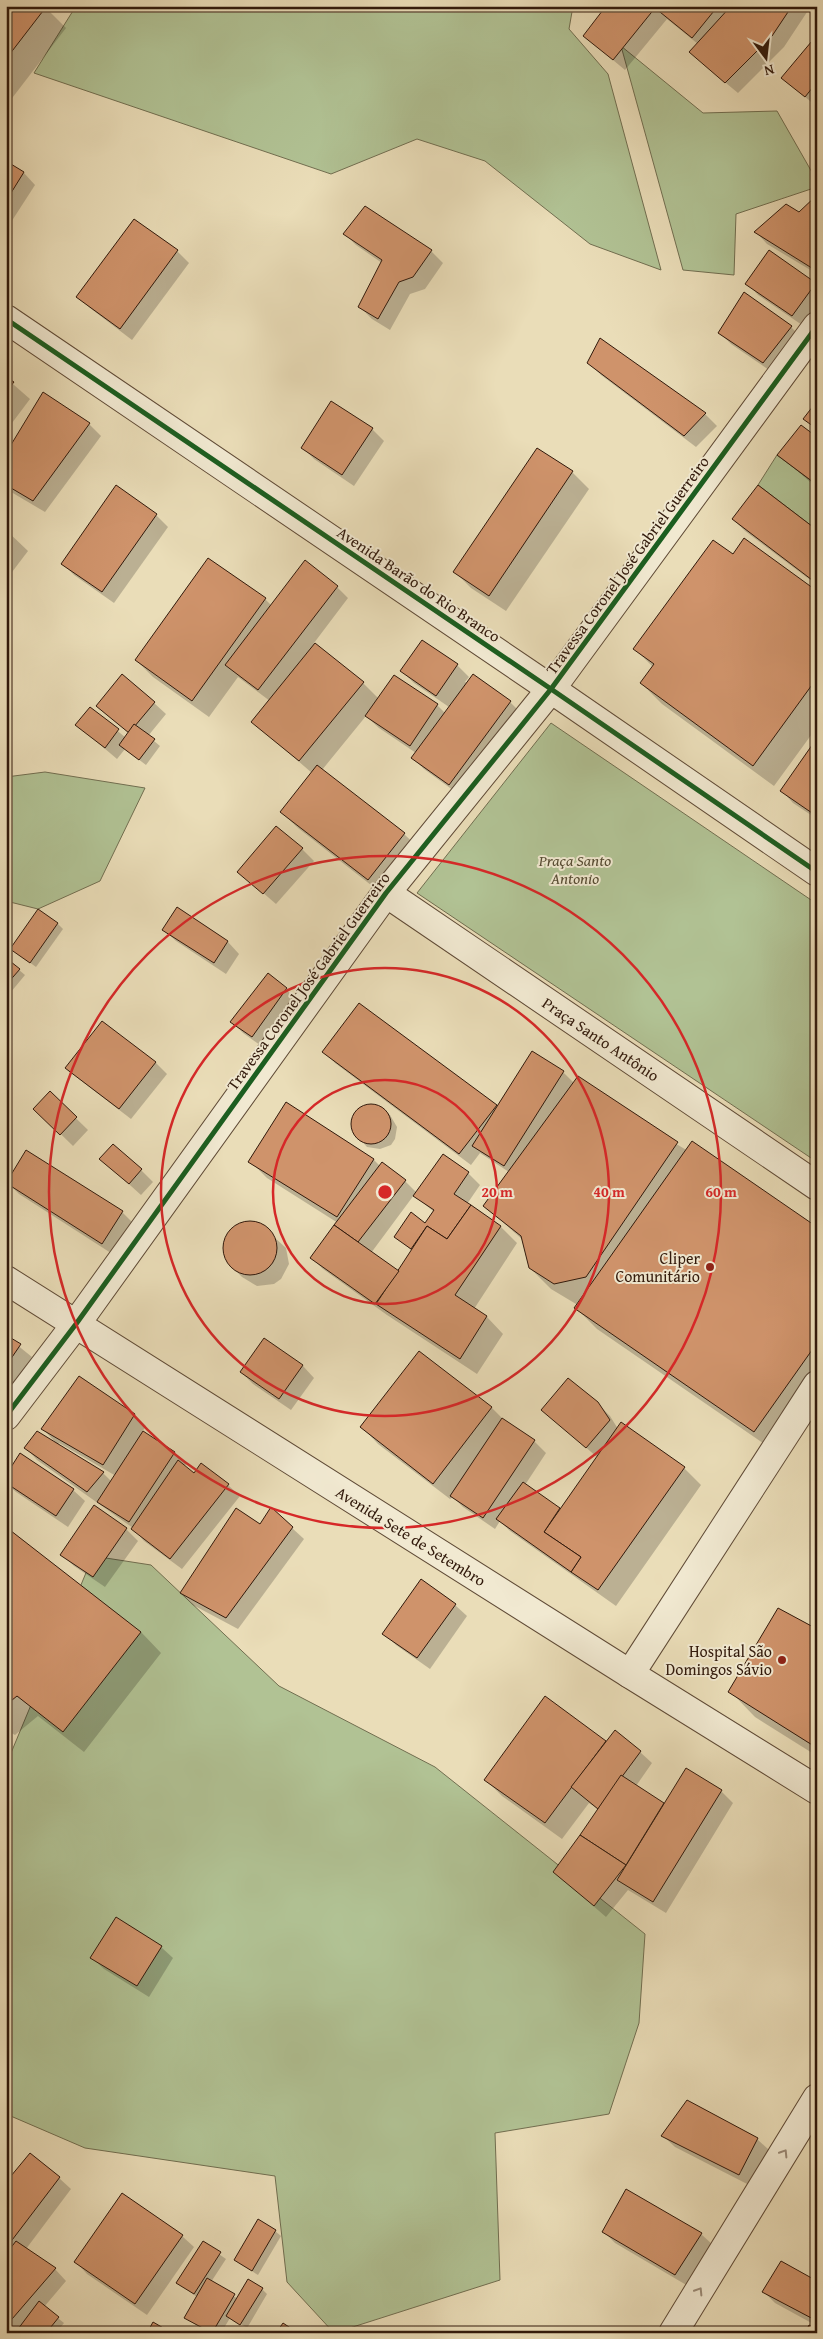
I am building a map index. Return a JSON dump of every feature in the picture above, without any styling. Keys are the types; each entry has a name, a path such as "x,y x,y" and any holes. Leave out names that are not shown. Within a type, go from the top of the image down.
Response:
{"street":[{"name":"Avenida Barão do Rio Branco","path":"6,320 552,689 817,872"},
{"name":"Travessa Coronel José Gabriel Guerreiro","path":"6,1416 76,1324 386,893 552,689 817,326"},
{"name":"Praça Santo Antônio","path":"386,893 817,1186"},
{"name":"Avenida Sete de Setembro","path":"6,1280 817,1790"},
{"path":"630,1674 817,1385"},
{"path":"673,2333 817,2098"}],"green space":[{"path":"76,6 573,6 569,29 608,74 661,270 590,244 485,161 417,139 331,174 34,73"},
{"path":"621,46 703,113 777,111 817,181 817,187 736,214 734,275 683,270"},
{"path":"777,455 817,485 817,530 758,485"},
{"name":"Praça Santo Antonio","path":"551,723 817,904 817,1162 417,893"},
{"path":"45,772 145,788 100,881 38,909 6,901 6,777"},
{"path":"93,1556 151,1565 279,1686 435,1767 645,1934 639,2023 609,2114 495,2133 500,2280 334,2333 287,2282 275,2176 85,2148 6,2114 6,1765"}],"building":[{"path":"6,6 46,7 6,59"},
{"path":"606,6 718,6 692,38 655,8 613,60 583,36"},
{"path":"731,6 792,6 772,36 725,83 689,52"},
{"path":"817,35 817,82 805,97 781,78"},
{"path":"6,161 24,172 6,201"},
{"path":"817,195 817,268 815,270 754,232 786,204 799,212"},
{"path":"365,206 432,250 413,277 399,282 378,319 358,307 382,260 343,234"},
{"path":"134,219 178,250 120,329 76,297"},
{"path":"769,250 816,283 792,316 745,284"},
{"path":"744,292 792,326 763,363 718,333"},
{"path":"600,338 706,413 684,436 587,363"},
{"path":"6,377 14,382 6,392"},
{"path":"43,392 90,423 33,501 6,485 6,453"},
{"path":"331,401 373,428 342,475 301,448"},
{"path":"817,401 817,429 803,419"},
{"path":"801,425 817,437 817,485 777,455"},
{"path":"537,448 573,471 489,596 453,572"},
{"path":"116,485 157,514 102,592 61,564"},
{"path":"758,485 817,530 816,583 732,519"},
{"path":"744,538 817,591 817,678 753,766 640,683 654,664 633,649 713,540 733,554"},
{"path":"208,558 266,598 192,701 135,660"},
{"path":"305,560 338,586 258,690 225,665"},
{"path":"422,640 458,664 436,696 400,671"},
{"path":"315,643 364,682 299,761 251,722"},
{"path":"122,674 155,702 129,733 96,706"},
{"path":"473,674 511,701 449,785 411,758"},
{"path":"394,675 438,704 410,746 365,716"},
{"path":"90,707 119,729 105,748 75,725"},
{"path":"134,724 155,739 139,760 119,745"},
{"path":"817,738 817,805 812,813 780,791"},
{"path":"317,765 405,833 368,880 280,812"},
{"path":"276,826 303,848 263,894 237,872"},
{"path":"177,907 228,941 214,963 162,930"},
{"path":"38,909 58,923 30,963 10,949"},
{"path":"6,958 20,969 6,985"},
{"path":"268,973 287,988 252,1037 230,1022"},
{"path":"359,1003 497,1105 459,1154 322,1052"},
{"path":"102,1021 156,1062 119,1109 65,1068"},
{"path":"532,1051 564,1071 504,1166 472,1146"},
{"path":"578,1076 678,1142 586,1277 554,1284 529,1268 521,1236 483,1206"},
{"path":"50,1091 77,1117 60,1135 33,1109"},
{"path":"286,1102 374,1159 337,1217 248,1162"},
{"path":"375,1104 382,1107 388,1113 391,1124 390,1132 382,1141 375,1144 367,1144 360,1141 352,1132 351,1120 354,1113 363,1105"},
{"name":"Cliper Comunitário","path":"692,1141 817,1227 817,1343 754,1432 574,1308"},
{"path":"113,1144 142,1169 129,1184 99,1159"},
{"path":"26,1150 123,1211 102,1244 6,1183"},
{"path":"443,1154 469,1172 454,1194 471,1205 447,1239 427,1226 411,1249 394,1237 411,1212 425,1223 434,1210 413,1196"},
{"path":"382,1162 406,1180 358,1242 334,1225"},
{"path":"471,1205 501,1226 455,1295 487,1316 460,1359 376,1304 427,1226 447,1239"},
{"path":"245,1221 255,1221 265,1225 273,1233 277,1248 273,1263 265,1271 255,1275 245,1275 235,1271 227,1263 223,1253 223,1243 227,1233 235,1225"},
{"path":"334,1225 399,1271 375,1304 310,1258"},
{"path":"6,1335 21,1344 6,1366"},
{"path":"264,1338 303,1365 279,1399 240,1372"},
{"path":"419,1351 492,1407 433,1484 360,1427"},
{"path":"79,1376 135,1414 103,1465 41,1429"},
{"path":"568,1378 598,1402 610,1420 586,1448 541,1410"},
{"path":"502,1418 535,1440 483,1518 450,1496"},
{"path":"621,1422 685,1467 598,1590 571,1572 581,1557 544,1532"},
{"path":"37,1431 104,1472 87,1492 24,1448"},
{"path":"143,1431 175,1452 129,1522 97,1502"},
{"path":"20,1453 74,1489 56,1516 6,1483 6,1475"},
{"path":"178,1460 194,1473 201,1463 229,1484 170,1559 131,1529"},
{"path":"523,1482 560,1508 544,1532 581,1557 571,1572 496,1519"},
{"path":"94,1505 127,1528 93,1577 60,1555"},
{"path":"271,1507 293,1527 226,1618 180,1593 236,1508 260,1524"},
{"path":"6,1527 141,1632 63,1732 17,1696 6,1705"},
{"path":"421,1579 456,1604 417,1658 382,1634"},
{"name":"Hospital São Domingos Sávio","path":"778,1608 817,1629 817,1748 728,1692"},
{"path":"545,1696 606,1741 545,1823 484,1780"},
{"path":"615,1730 641,1751 598,1809 571,1787"},
{"path":"686,1768 722,1790 653,1902 617,1880"},
{"path":"621,1775 664,1803 626,1865 580,1835"},
{"path":"580,1835 626,1865 594,1906 553,1872"},
{"path":"116,1917 162,1946 137,1986 90,1958"},
{"path":"687,2100 758,2138 739,2175 661,2136"},
{"path":"30,2153 60,2177 6,2248 6,2182"},
{"path":"626,2189 702,2233 675,2275 602,2232"},
{"path":"122,2193 183,2235 135,2304 74,2262"},
{"path":"258,2219 276,2230 252,2271 234,2260"},
{"path":"16,2241 56,2268 6,2326 6,2254"},
{"path":"203,2241 221,2252 194,2294 176,2283"},
{"path":"781,2261 817,2281 817,2321 762,2292"},
{"path":"207,2278 235,2294 212,2333 184,2318"},
{"path":"248,2279 263,2288 240,2325 226,2316"},
{"path":"39,2301 59,2317 46,2333 23,2333 18,2329"},
{"path":"153,2322 172,2333 147,2333"},
{"path":"283,2323 298,2333 276,2333"},
{"path":"809,2325 817,2329 817,2333 805,2333"}],"cycle path":[{"path":"6,319 817,872"},
{"path":"6,1416 76,1324 386,893 551,689 817,326"}],"place":[{"name":"Cliper Comunitário","path":"710,1267"},
{"name":"Hospital São Domingos Sávio","path":"782,1660"}]}
